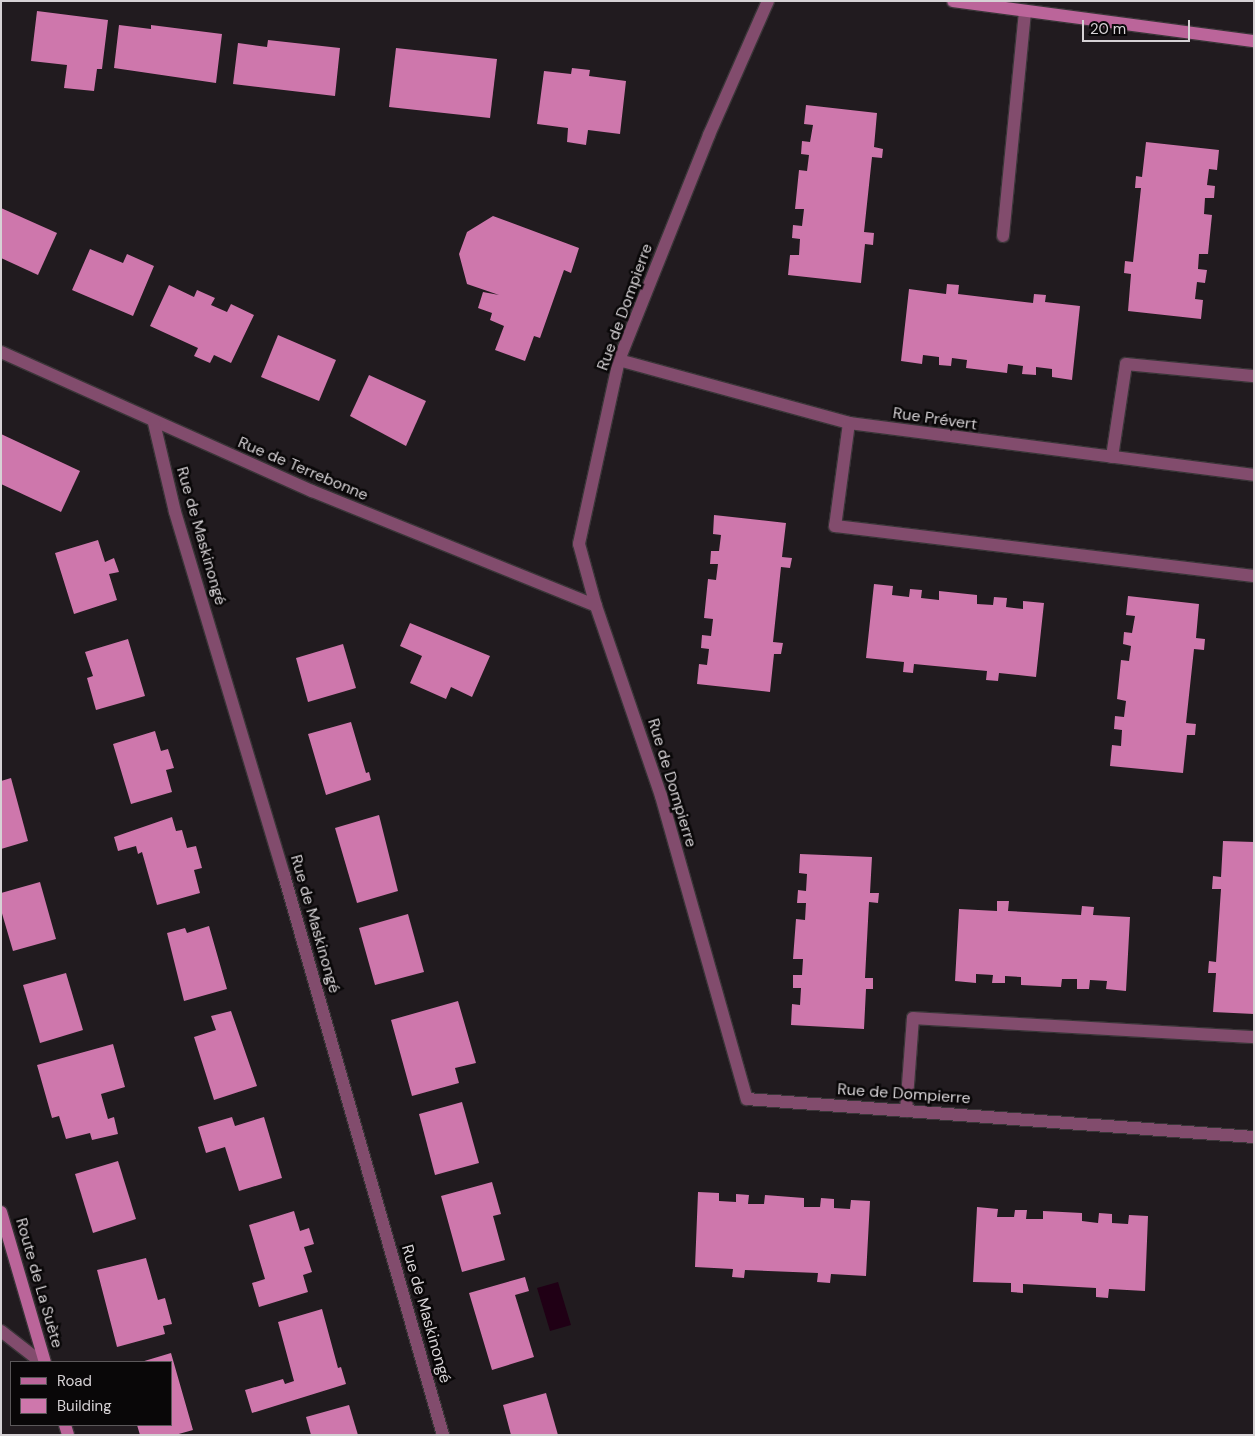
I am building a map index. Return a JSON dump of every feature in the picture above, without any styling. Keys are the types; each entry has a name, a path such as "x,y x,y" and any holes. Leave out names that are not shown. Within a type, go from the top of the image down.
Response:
{"street":[{"name":"Rue de Dompierre","path":"768,1 619,360 579,544 596,606 661,796 747,1098 1254,1137"},
{"path":"953,1 1254,41"},
{"path":"1003,236 1026,11"},
{"name":"Rue de Terrebonne","path":"1,352 154,423 312,492 596,606"},
{"name":"Rue Prévert","path":"619,360 849,423 1254,474"},
{"path":"1112,457 1126,364 1254,376"},
{"name":"Rue de Maskinongé","path":"154,423 175,512 284,875 443,1435"},
{"path":"849,423 835,526 1254,576"},
{"path":"906,1111 913,1018 1254,1037"},
{"name":"Route de La Suète","path":"1,1212 43,1361"},
{"path":"1,1332 42,1361"}],"shaded area":[{"path":"558,1282 571,1325 550,1331 537,1288"}],"building":[{"path":"37,11 108,20 102,69 97,69 94,91 64,88 67,65 31,61"},
{"path":"119,25 151,29 151,25 222,34 216,83 114,68"},
{"path":"268,40 340,48 335,96 233,84 238,43 267,47"},
{"path":"396,48 497,59 490,118 389,107"},
{"path":"572,68 590,70 589,76 626,81 620,134 588,130 586,145 567,142 568,128 537,124 544,71 571,74"},
{"path":"806,105 877,113 874,147 883,149 882,158 872,157 864,232 874,233 873,245 865,244 861,283 788,275 790,255 799,255 800,239 792,238 793,225 802,226 804,209 795,209 799,170 807,171 809,155 801,154 802,141 810,142 813,125 804,124"},
{"path":"1146,142 1219,150 1217,170 1209,169 1207,185 1215,186 1214,198 1205,198 1204,214 1212,215 1208,254 1199,254 1198,269 1207,270 1205,283 1197,282 1195,299 1203,300 1201,319 1128,311 1131,274 1124,273 1125,261 1133,262 1141,188 1135,188 1136,176 1142,177"},
{"path":"1,208 57,233 38,275 1,258"},
{"path":"493,216 579,248 571,273 564,270 540,338 534,336 525,361 495,350 504,326 490,320 492,313 478,308 483,292 499,295 467,284 459,254 467,232"},
{"path":"90,249 123,263 127,254 154,266 133,316 72,290"},
{"path":"947,284 959,285 958,294 1033,303 1034,294 1046,295 1045,302 1080,306 1072,380 1052,377 1052,369 1036,367 1036,375 1022,374 1023,366 1008,364 1007,373 966,368 967,360 952,358 951,366 939,365 939,357 923,355 922,364 901,361 909,289 946,294"},
{"path":"169,285 194,297 197,290 215,298 211,305 227,312 231,304 254,315 231,363 214,355 210,363 194,356 198,348 150,326"},
{"path":"278,335 336,360 319,401 261,377"},
{"path":"369,375 426,401 406,446 350,416"},
{"path":"1,434 80,471 61,512 1,484"},
{"path":"714,515 786,523 782,557 792,558 790,568 781,567 773,642 783,643 781,654 774,654 770,692 697,684 699,664 707,665 709,649 701,648 702,635 711,636 713,619 704,618 708,579 716,580 718,564 710,564 711,551 719,551 721,535 713,534"},
{"path":"98,540 105,562 114,558 119,572 109,574 117,600 74,614 55,553"},
{"path":"874,584 893,586 892,595 909,597 910,589 922,590 921,598 939,600 939,591 977,595 977,604 993,605 994,597 1007,598 1006,607 1023,609 1023,601 1044,603 1036,677 999,673 998,681 986,680 987,671 914,664 913,673 903,672 904,662 866,658"},
{"path":"1128,596 1199,604 1196,638 1205,639 1204,650 1194,649 1186,723 1196,724 1195,735 1187,735 1183,773 1110,766 1112,745 1121,746 1122,730 1114,729 1115,716 1124,717 1126,701 1117,699 1121,660 1129,661 1131,646 1123,644 1124,632 1132,633 1135,616 1126,615"},
{"path":"410,623 490,656 472,697 451,687 446,699 410,683 422,656 400,646"},
{"path":"128,639 145,696 96,710 87,678 93,676 85,652"},
{"path":"343,644 356,688 308,702 296,658"},
{"path":"351,722 366,773 369,772 371,780 326,795 308,734"},
{"path":"155,731 161,751 168,749 174,768 166,770 172,792 131,804 113,744"},
{"path":"11,778 28,841 1,849 1,781"},
{"path":"379,815 398,891 357,903 335,828"},
{"path":"172,817 176,831 182,830 187,848 196,846 202,868 194,870 200,893 157,905 142,852 138,854 136,846 118,851 114,837"},
{"path":"1223,841 1254,842 1254,1014 1213,1012 1216,973 1208,973 1209,961 1216,962 1221,889 1212,889 1213,876 1221,877"},
{"path":"800,854 872,857 870,893 879,893 878,903 869,902 865,978 873,978 873,989 866,989 864,1029 791,1025 792,1004 800,1005 801,988 793,988 793,975 802,975 803,959 793,959 796,919 805,920 806,903 797,903 798,890 806,891 807,874 799,873"},
{"path":"40,882 56,939 13,951 1,910 1,893"},
{"path":"997,901 1009,901 1008,911 1081,915 1082,906 1094,907 1093,915 1130,917 1126,991 1106,989 1107,981 1090,980 1089,989 1077,989 1077,979 1062,979 1061,987 1021,985 1021,977 1005,976 1005,983 992,983 993,975 976,974 976,983 955,981 959,909 997,911"},
{"path":"408,914 424,972 375,985 359,928"},
{"path":"209,926 227,989 184,1001 167,933 185,928 187,933"},
{"path":"66,973 83,1030 40,1043 23,985"},
{"path":"458,1001 476,1063 455,1068 459,1083 412,1096 391,1020"},
{"path":"231,1011 257,1086 214,1100 194,1037 216,1030 211,1016"},
{"path":"113,1044 125,1087 101,1094 108,1119 114,1117 118,1134 92,1140 90,1133 66,1139 59,1116 52,1118 37,1065"},
{"path":"462,1102 479,1163 435,1175 419,1114"},
{"path":"232,1117 235,1126 264,1117 282,1178 239,1191 225,1147 206,1153 198,1127"},
{"path":"118,1161 136,1219 93,1233 75,1174"},
{"path":"492,1182 501,1214 493,1216 505,1260 462,1272 441,1196"},
{"path":"698,1192 719,1193 719,1201 736,1202 736,1194 749,1195 748,1204 764,1204 765,1195 804,1198 804,1207 820,1207 821,1198 834,1199 834,1208 850,1209 851,1200 870,1201 866,1276 831,1274 830,1283 817,1282 818,1273 745,1270 744,1278 732,1277 733,1269 695,1267"},
{"path":"977,1207 998,1209 997,1217 1014,1217 1015,1210 1027,1210 1026,1219 1043,1219 1043,1211 1082,1213 1082,1221 1098,1223 1099,1213 1112,1214 1112,1223 1128,1224 1129,1215 1148,1216 1145,1291 1109,1289 1108,1298 1096,1297 1096,1288 1023,1284 1023,1293 1011,1292 1011,1283 973,1282"},
{"path":"294,1211 300,1231 309,1228 314,1244 304,1247 312,1272 303,1275 308,1292 259,1307 252,1283 265,1279 249,1225"},
{"path":"146,1258 158,1300 165,1298 172,1324 163,1326 165,1334 117,1347 97,1270"},
{"path":"525,1277 529,1291 515,1295 534,1357 492,1370 469,1293"},
{"path":"322,1309 338,1368 341,1367 346,1384 252,1413 245,1390 283,1379 285,1384 294,1381 278,1322"},
{"path":"171,1353 193,1430 175,1435 140,1435 137,1426 172,1426 172,1361 144,1361"},
{"path":"546,1393 558,1435 511,1435 503,1405"},
{"path":"349,1405 358,1435 311,1435 306,1417"}]}
